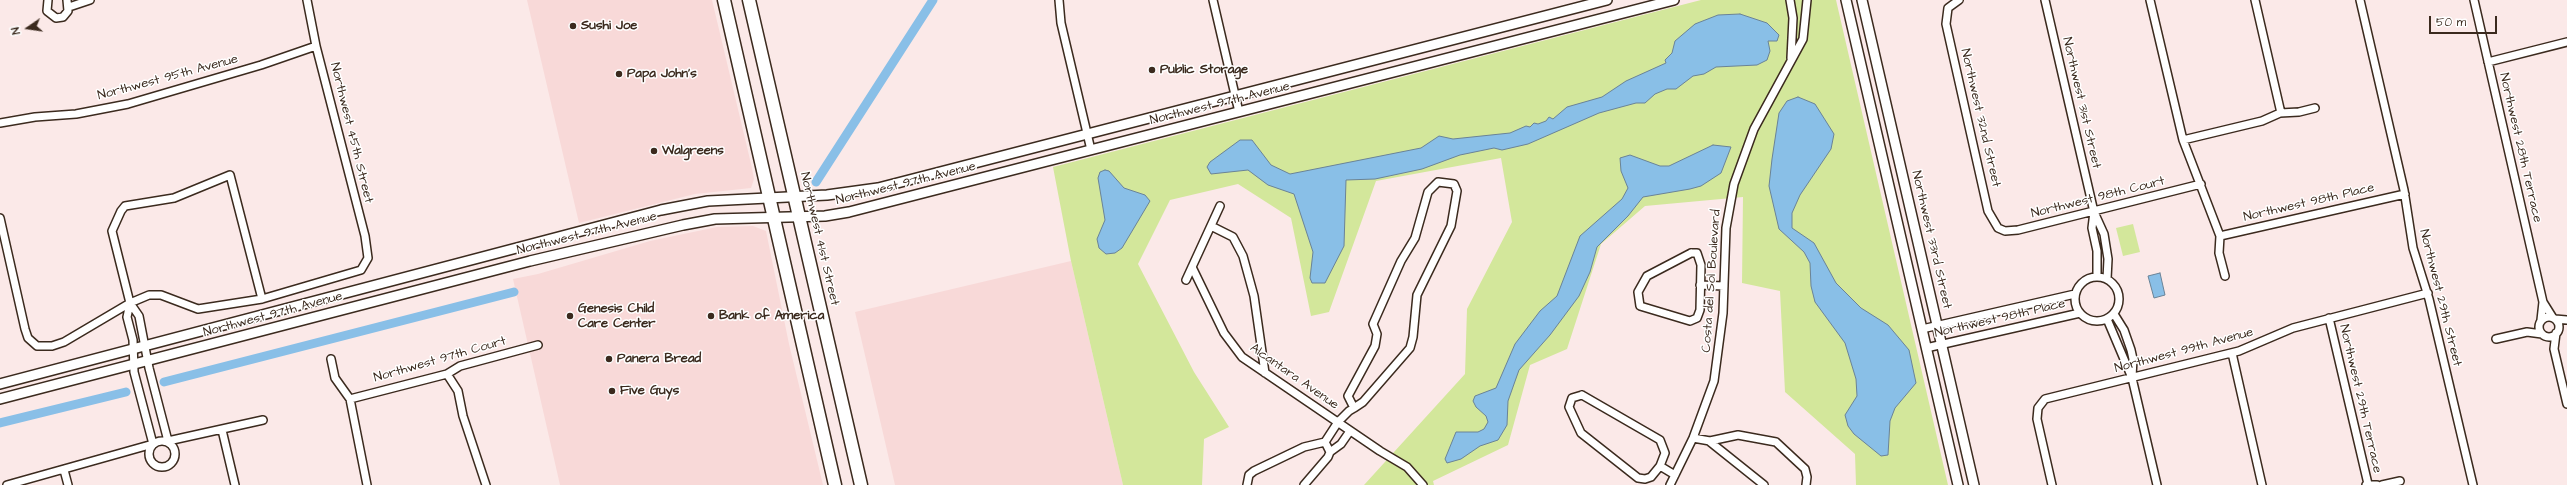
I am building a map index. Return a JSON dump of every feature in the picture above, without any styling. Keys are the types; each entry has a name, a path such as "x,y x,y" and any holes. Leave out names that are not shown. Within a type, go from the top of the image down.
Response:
{"main road":[{"path":"724,0 835,485"},
{"name":"Northwest 41st Street","path":"749,0 861,485"}],"street":[{"path":"48,0 47,11 56,18 64,17 68,4 90,0"},
{"name":"Northwest 45th Street","path":"262,299 361,270 368,258 365,236 316,46 307,0"},
{"path":"1059,0 1060,18 1091,150"},
{"path":"1213,0 1239,112"},
{"path":"1608,0 1614,16"},
{"name":"Northwest 97th Avenue","path":"0,384 661,210 708,201 794,197 878,188 1608,0"},
{"name":"Northwest 97th Avenue","path":"0,399 530,261 649,232 715,219 773,216 825,216 849,212 1674,0"},
{"name":"Costa del Sol Boulevard","path":"1790,0 1793,18 1791,58"},
{"name":"Costa del Sol Boulevard","path":"1670,485 1693,438 1715,374 1722,331 1726,228 1734,184 1754,129 1791,58 1798,50 1804,33 1807,0"},
{"path":"1846,0 1958,485"},
{"name":"Northwest 33rd Street","path":"1862,0 1974,485"},
{"name":"Northwest 32nd Street","path":"1959,0 1948,8 1946,24 1988,211 1992,221 2000,229"},
{"name":"Northwest 31st Street","path":"2045,0 2094,212 2104,234 2107,279"},
{"path":"2150,0 2183,140 2220,236 2219,253 2225,276"},
{"path":"2255,0 2281,113"},
{"name":"Northwest 29th Street","path":"2360,0 2404,194 2413,248 2428,293 2473,485"},
{"name":"Northwest 28th Terrace","path":"2474,0 2543,302 2540,322"},
{"path":"2488,62 2567,42"},
{"name":"Northwest 95th Avenue","path":"0,123 35,117 76,114 128,104 262,65 316,46"},
{"path":"1368,61 1372,78"},
{"path":"2183,140 2262,121 2281,113 2299,112 2315,108"},
{"path":"0,218 24,329 28,338 37,346 52,346 64,342 130,303 149,295 161,295 198,309 262,299 230,175 174,198 125,206 112,231 130,303 139,316 147,361 168,441 174,447 176,456 168,466 158,467 151,461 149,453 153,444 134,365 134,348 127,317 130,303"},
{"name":"Alcantara Avenue","path":"1338,422 1363,402 1410,348 1414,337 1417,295 1451,226 1458,191 1454,184 1438,182 1428,192 1415,238 1401,261 1372,324 1377,334 1375,346 1348,396 1354,408"},
{"name":"Northwest 98th Court","path":"2000,229 2018,230 2201,184"},
{"name":"Northwest 98th Place","path":"2220,236 2404,194"},
{"path":"1186,280 1220,206"},
{"name":"Northwest 31st Street","path":"2094,212 2092,228 2097,251 2097,277"},
{"path":"1211,226 1233,237 1243,256 1254,296 1265,372"},
{"path":"1691,253 1697,253 1700,260 1700,285 1699,315 1693,321 1645,309 1638,304 1638,292 1647,276 1691,253"},
{"name":"Alcantara Avenue","path":"1192,267 1228,340 1246,360 1350,431 1407,467 1423,485"},
{"path":"2097,277 2107,279 2118,292 2118,306 2114,314 2107,319 2093,321 2080,313 2076,306 2075,294 2084,280 2097,277"},
{"path":"1700,285 1724,286"},
{"name":"Northwest 99th Avenue","path":"2052,485 2037,419 2040,405 2051,396 2132,378 2232,353 2258,345 2293,328 2428,293"},
{"name":"Northwest 98th Place","path":"1922,329 2075,294"},
{"name":"Northwest 28th Terrace","path":"2543,302 2554,318"},
{"name":"Northwest 98th Place","path":"1926,348 2080,313"},
{"path":"2114,314 2124,330 2131,350 2132,378"},
{"path":"2527,332 2548,317 2567,320"},
{"name":"Northwest 29th Terrace","path":"2329,318 2367,485"},
{"path":"2554,318 2557,332 2554,349 2567,404"},
{"path":"2107,319 2132,378 2157,485"},
{"path":"2540,322 2543,335 2554,349"},
{"path":"2496,339 2527,332 2552,336 2567,324"},
{"name":"Northwest 97th Court","path":"350,399 447,374 460,366 538,345"},
{"path":"2232,353 2262,485"},
{"path":"331,358 336,378 350,399 367,485"},
{"path":"447,374 458,391 486,485"},
{"path":"1582,395 1587,396 1657,437 1665,450 1660,466 1651,477 1641,479 1589,441 1581,433 1570,411 1572,398 1582,395"},
{"path":"7,485 153,444 160,440 168,441 263,420"},
{"path":"1247,485 1249,475 1254,471 1304,446 1325,442 1338,422"},
{"path":"222,430 235,485"},
{"path":"1304,485 1324,464 1330,452 1341,444 1350,431"},
{"path":"1693,438 1709,441 1738,435 1776,442 1805,469 1807,477 1806,485"},
{"path":"1709,441 1764,485"},
{"path":"1325,442 1330,452"},
{"path":"1660,466 1675,475"},
{"path":"64,470 68,485"},
{"path":"2382,485 2400,481"},
{"path":"2367,485 2377,485"}],"shaded area":[{"path":"527,0 712,0 752,168 754,179 751,188 695,194 579,223"},
{"path":"753,226 766,231 789,344 823,485 560,485 513,279 538,274 650,241 717,227"},
{"path":"1071,261 1123,485 895,485 855,312"}],"green space":[{"path":"1701,0 1836,0 1948,485 1856,485 1855,454 1785,392 1780,291 1742,283 1743,197 1645,206 1601,244 1567,349 1530,365 1508,445 1433,481 1434,485 1364,485 1465,374 1467,309 1512,222 1501,158 1376,181 1329,312 1311,316 1291,218 1238,184 1170,200 1138,264 1194,372 1229,427 1204,439 1202,485 1123,485 1071,261 1053,167"},
{"path":"2133,224 2140,252 2123,256 2116,228"}],"water":[{"path":"1740,14 1767,23 1779,35 1777,41 1768,41 1770,51 1767,60 1757,65 1716,67 1704,74 1693,76 1676,89 1667,89 1655,94 1645,103 1636,103 1599,113 1528,144 1502,150 1494,148 1460,155 1422,169 1375,179 1346,180 1344,246 1325,283 1312,283 1310,278 1313,252 1294,194 1268,185 1248,170 1211,174 1207,167 1210,162 1240,140 1252,140 1271,165 1290,174 1421,148 1439,136 1453,139 1510,133 1526,126 1530,127 1534,123 1538,124 1546,121 1549,117 1553,119 1567,107 1602,97 1626,81 1666,63 1665,60 1672,53 1675,41 1695,24 1718,15"},
{"path":"1798,97 1815,104 1834,134 1831,149 1800,195 1792,213 1792,228 1814,243 1836,283 1861,308 1888,325 1909,350 1916,383 1895,408 1890,421 1888,455 1881,456 1854,434 1848,426 1845,415 1857,396 1856,379 1845,343 1815,302 1811,286 1810,263 1804,252 1779,229 1769,186 1772,159 1779,113 1787,101"},
{"path":"1713,145 1731,147 1721,173 1701,186 1643,197 1628,216 1597,247 1590,272 1579,296 1550,335 1519,370 1508,401 1507,425 1498,440 1480,446 1461,459 1447,463 1445,459 1456,432 1478,432 1484,429 1488,422 1486,416 1476,407 1473,401 1475,396 1496,388 1515,344 1540,311 1557,296 1580,236 1622,199 1628,188 1621,171 1620,158 1630,155 1660,166 1669,166"},
{"path":"1105,170 1109,171 1124,188 1145,195 1150,201 1122,248 1115,253 1106,254 1099,248 1097,239 1105,220 1098,178 1100,172"},
{"path":"2160,273 2165,295 2154,298 2148,276"}],"waterway":[{"path":"816,182 933,0"},
{"path":"164,382 514,292"},
{"path":"0,423 126,392"}],"place":[{"name":"Sushi Joe","path":"573,26"},
{"name":"Public Storage","path":"1152,70"},
{"name":"Papa John's","path":"619,74"},
{"name":"Walgreens","path":"654,151"},
{"name":"Genesis Child Care Center","path":"570,316"},
{"name":"Bank of America","path":"711,316"},
{"name":"Panera Bread","path":"609,359"},
{"name":"Five Guys","path":"612,391"}]}
